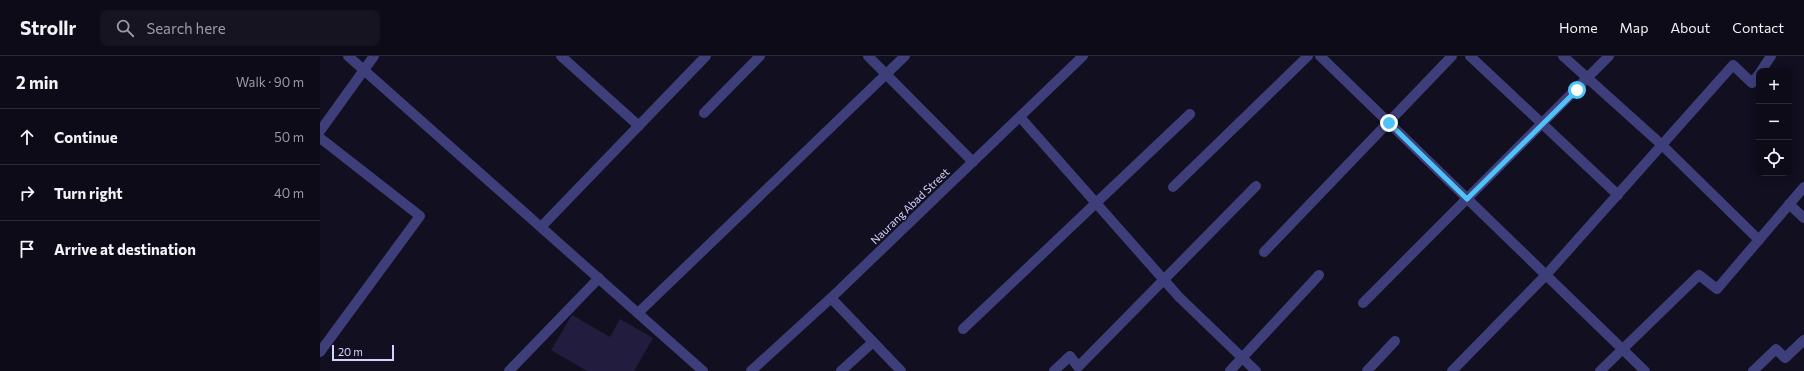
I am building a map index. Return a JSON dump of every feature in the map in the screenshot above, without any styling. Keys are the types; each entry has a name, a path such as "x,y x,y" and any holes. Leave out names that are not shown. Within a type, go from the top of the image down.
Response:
{"street":[{"path":"348,56 365,69 703,371"},
{"path":"320,131 374,56"},
{"path":"561,56 639,126"},
{"path":"541,227 706,56"},
{"path":"704,113 760,56"},
{"path":"868,56 973,162"},
{"path":"638,313 906,56"},
{"name":"Naurang Abad Street","path":"751,371 831,298 1083,56"},
{"path":"1173,187 1308,56"},
{"path":"1320,56 1645,371"},
{"path":"1264,252 1452,56"},
{"path":"1470,56 1618,195"},
{"path":"1563,56 1662,145 1759,240"},
{"path":"1363,303 1609,56"},
{"path":"1763,68 1771,56"},
{"path":"1452,371 1546,275 1733,65 1752,83 1756,78"},
{"path":"963,329 1190,114"},
{"path":"1020,117 1165,280 1256,371"},
{"path":"320,138 420,216 320,352"},
{"path":"1054,371 1070,356 1078,367 1256,186"},
{"path":"1600,371 1699,275 1716,289 1804,187"},
{"path":"1789,204 1804,218"},
{"path":"1230,371 1319,275"},
{"path":"509,371 598,278"},
{"path":"831,298 901,371"},
{"path":"1753,371 1776,349 1785,358 1804,340"},
{"path":"1367,371 1395,341"},
{"path":"841,371 873,342"}],"building":[{"path":"572,315 610,337 620,319 653,338 634,371 587,371 551,350"}],"route":[{"path":"1389,123 1467,199 1577,90"}]}
